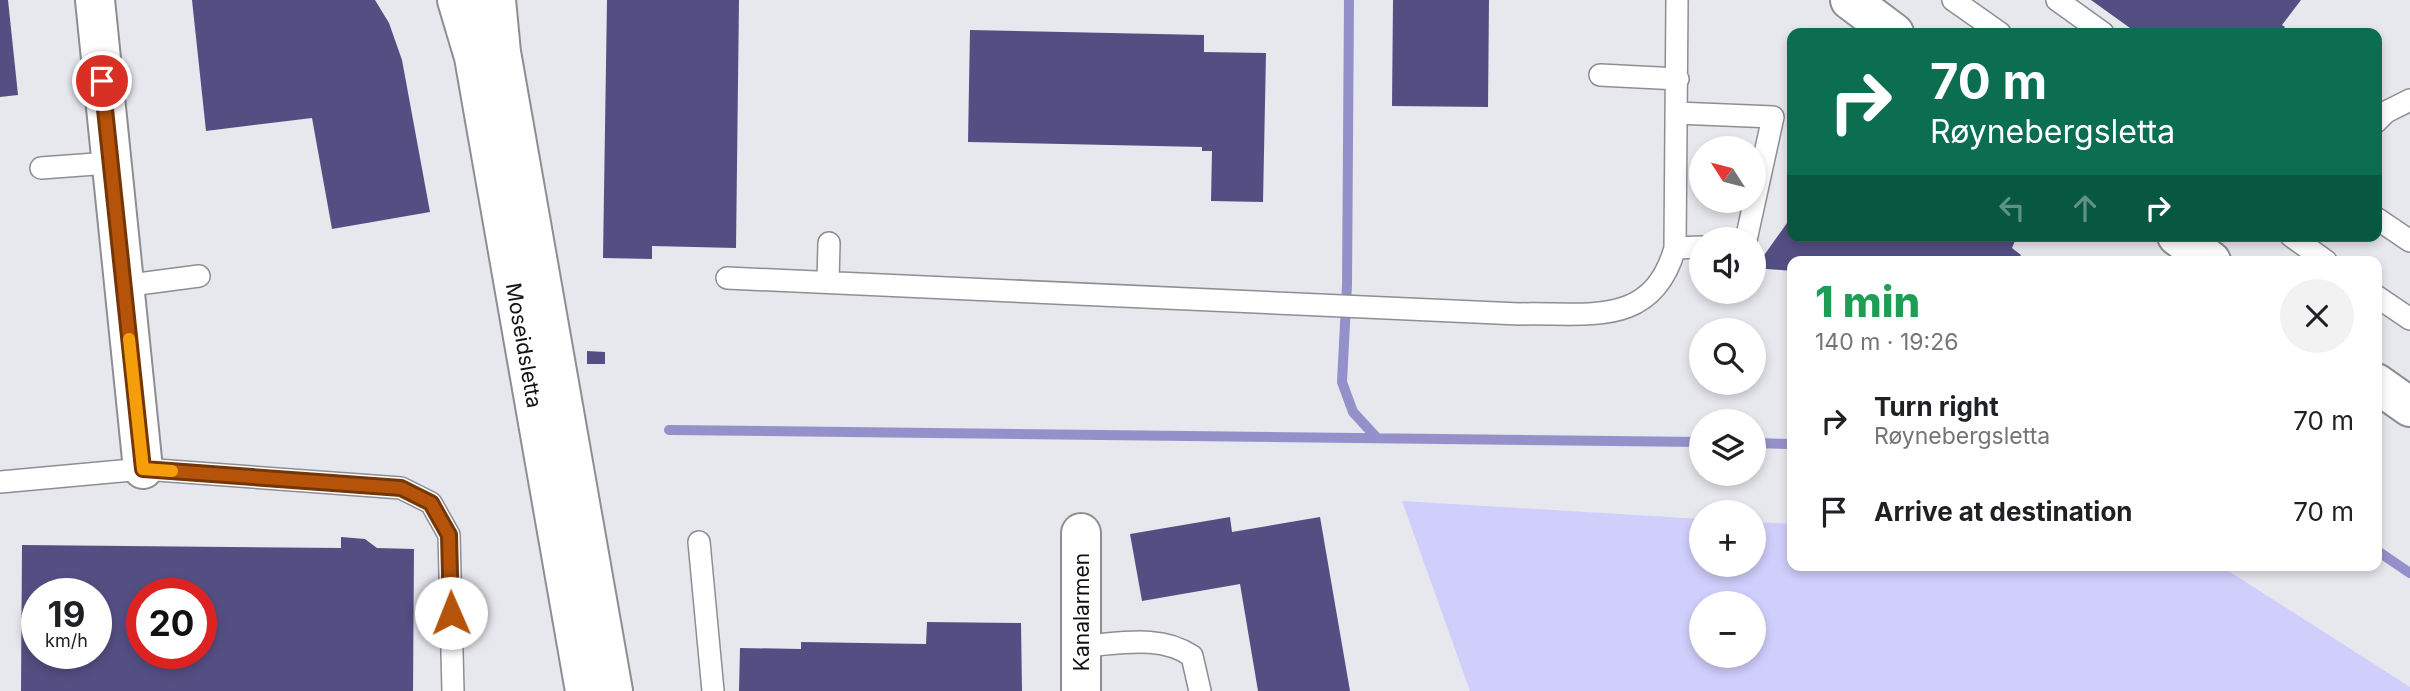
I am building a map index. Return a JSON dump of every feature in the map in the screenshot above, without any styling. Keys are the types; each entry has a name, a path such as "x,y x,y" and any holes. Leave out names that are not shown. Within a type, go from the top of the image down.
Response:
{"street":[{"path":"95,0 109,163 143,469"},
{"name":"Moseidsletta","path":"457,0 474,57 585,691"},
{"name":"Moseidsletta","path":"496,0 501,52 613,691"},
{"path":"1850,0 1887,28"},
{"path":"2185,242 2204,256"},
{"path":"2382,387 2410,407"},
{"name":"Kanalarmen","path":"1081,533 1081,691"}],"lane":[{"path":"727,278 1299,305 1519,313 1619,312 1638,304 1656,290 1668,271 1675,248 1677,0"},
{"path":"1953,0 1993,28"},
{"path":"2057,0 2096,28"},
{"path":"1600,75 1678,79"},
{"path":"2382,116 2410,100"},
{"path":"1677,113 1773,117 1749,227"},
{"path":"41,169 109,163"},
{"path":"2382,222 2410,241"},
{"path":"2299,242 2319,256"},
{"path":"828,281 829,243"},
{"path":"1675,248 1689,247"},
{"path":"123,286 199,275"},
{"path":"2382,300 2410,319"},
{"path":"0,482 143,469 401,488 431,503 449,535 453,691"},
{"path":"699,542 713,691"},
{"path":"1081,646 1153,642 1176,645 1192,656 1200,691"}],"shaded area":[{"path":"1402,501 1689,518 1689,577 1766,577 1766,523 1787,524 1787,571 2228,571 2410,687 2410,691 1470,691"}],"building":[{"path":"0,0 8,0 18,95 0,97"},
{"path":"192,0 375,0 389,23 402,60 430,212 332,229 312,118 206,131"},
{"path":"607,0 739,0 736,248 652,246 652,259 603,258"},
{"path":"1393,0 1489,0 1488,107 1392,106"},
{"path":"2091,0 2301,0 2282,25 2284,28 2130,28"},
{"path":"970,30 1204,35 1204,52 1266,53 1263,202 1211,201 1212,151 1202,151 1202,147 968,142"},
{"path":"1787,223 1787,242 2014,242 2012,248 2021,255 1787,256 1787,271 1766,269 1766,253"},
{"path":"587,351 605,352 605,364 587,364"},
{"path":"1230,517 1232,532 1320,517 1350,691 1258,691 1240,584 1142,601 1130,534"},
{"path":"341,537 365,539 377,548 414,549 413,691 21,691 21,669 112,669 112,578 22,578 22,545 341,548"},
{"path":"927,622 1021,623 1022,691 739,691 740,648 801,649 801,642 926,644"}],"waterway":[{"path":"1349,0 1347,285 1342,382 1353,412 1376,437"},
{"path":"669,430 1689,442"},
{"path":"1766,443 1787,444"},
{"path":"2382,554 2410,573"}],"slow traffic":[{"path":"129,339 143,469 172,471"}],"route":[{"path":"102,81 143,469 401,488 431,503 449,535 451,613"}]}
